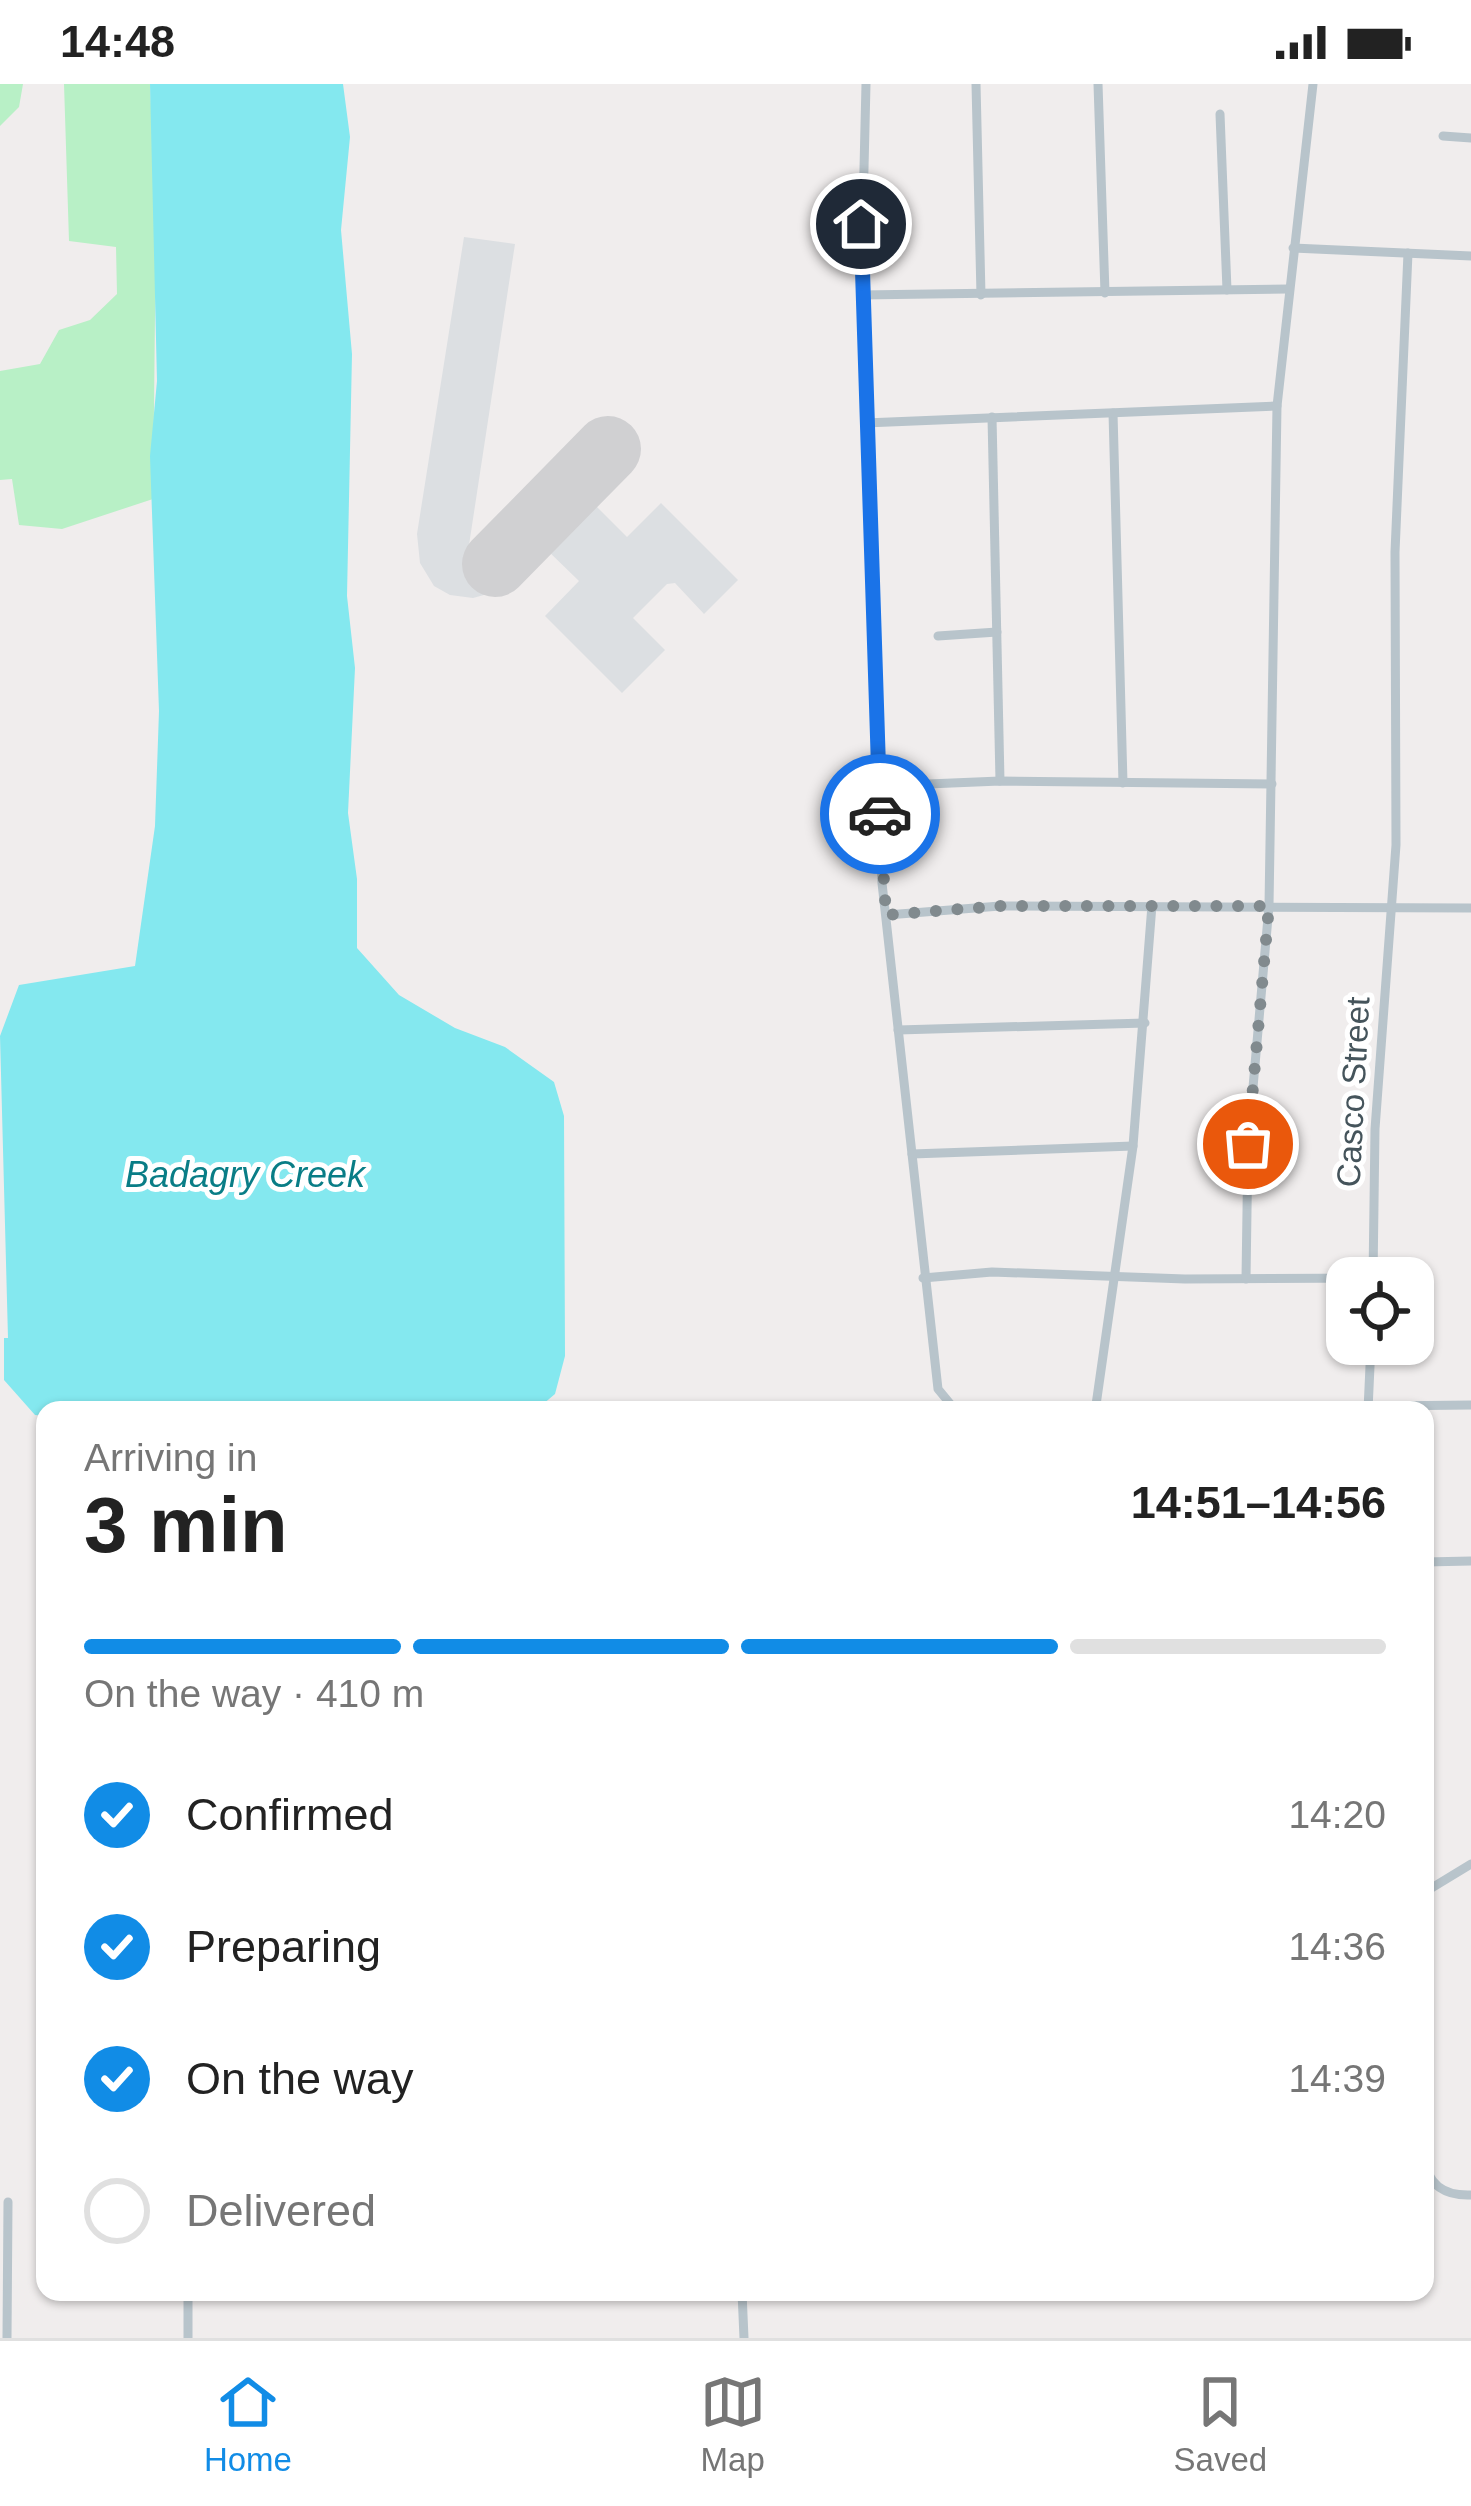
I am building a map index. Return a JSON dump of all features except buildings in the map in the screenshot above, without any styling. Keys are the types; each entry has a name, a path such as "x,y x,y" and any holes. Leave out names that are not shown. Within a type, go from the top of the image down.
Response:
{"street":[{"path":"866,84 861,295 886,915 923,1278 938,1388 944,1401"},
{"path":"976,84 981,296"},
{"path":"1098,84 1106,293"},
{"path":"1246,1279 1248,1144 1269,906 1277,406 1313,84"},
{"path":"1220,114 1227,290"},
{"path":"1443,136 1471,137"},
{"path":"1293,248 1471,256"},
{"name":"Casco Street","path":"1373,1257 1375,1129 1392,909 1395,552 1408,253"},
{"path":"861,295 1288,289"},
{"path":"866,423 1277,406"},
{"path":"1113,413 1123,783"},
{"path":"992,417 1000,781"},
{"path":"938,636 997,632"},
{"path":"880,786 1000,781 1272,784"},
{"path":"1097,1401 1133,1146 1152,905"},
{"path":"886,915 1000,906 1471,908"},
{"path":"898,1030 1145,1023"},
{"path":"912,1154 1133,1146"},
{"path":"923,1278 992,1272 1326,1278"},
{"path":"1368,1401 1370,1365"},
{"path":"1434,1407 1471,1405"},
{"path":"1434,1562 1471,1561"},
{"path":"1434,1887 1471,1864"},
{"path":"1434,2183 1441,2190 1471,2195"},
{"path":"7,2338 8,2202"},
{"path":"188,2301 188,2338"},
{"path":"742,2301 743,2338"}],"shaded area":[{"path":"464,237 515,244 469,545 506,582 473,598 450,595 434,586 420,563 417,534"},
{"path":"591,432 627,468 593,503 627,537 661,503 738,580 704,614 675,583 667,584 633,618 665,650 622,693 545,616 579,581 545,548 512,580 477,546"}],"green space":[{"path":"0,84 23,84 19,107 0,126"},
{"path":"64,84 150,84 156,223 153,499 62,529 19,525 12,479 0,480 0,371 40,364 59,330 90,320 117,294 116,247 69,241"}],"water":[{"name":"Badagry Creek","path":"150,84 343,84 350,137 341,230 352,354 347,596 355,668 348,813 357,879 357,948 399,995 455,1028 505,1047 554,1082 564,1116 565,1356 555,1394 547,1401 36,1401 36,1415 4,1380 4,1338 8,1338 0,1036 19,985 135,966 155,826 159,711 150,456 157,381"}],"runway":[{"path":"495,564 608,449"}],"way so far":[{"path":"880,814 886,915 1000,906 1269,906 1248,1144"}],"route":[{"path":"861,224 880,814"}]}
